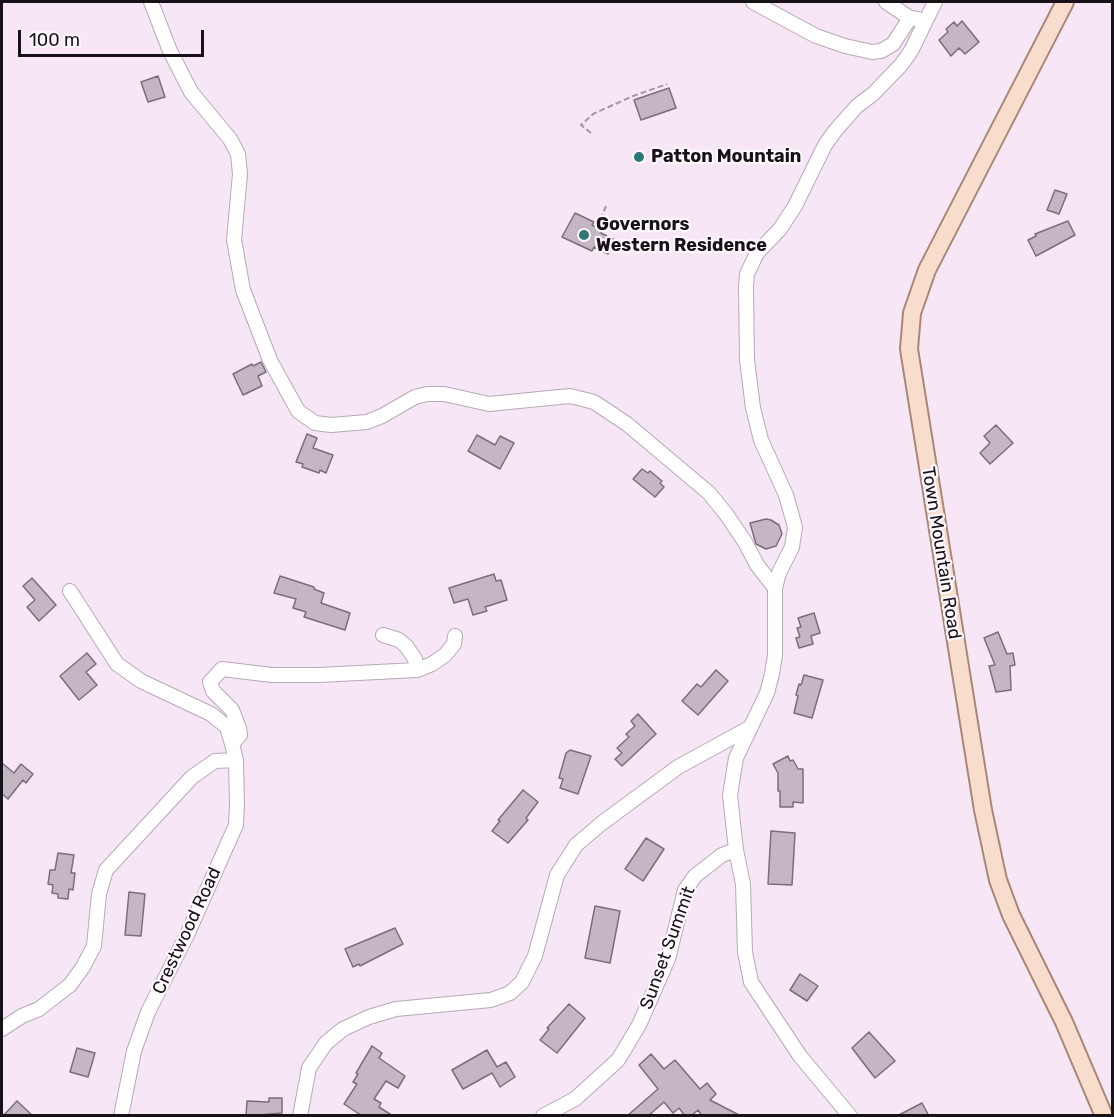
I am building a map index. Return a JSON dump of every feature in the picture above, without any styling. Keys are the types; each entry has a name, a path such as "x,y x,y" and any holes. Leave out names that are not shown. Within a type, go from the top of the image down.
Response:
{"main road":[{"name":"Town Mountain Road","path":"1065,2 927,270 912,314 909,349 981,800 998,880 1011,915 1064,1022 1104,1116"}],"street":[{"path":"151,2 170,51 191,92 230,139 238,154 240,174 234,240 243,290 270,360 298,411 315,423 331,425 366,422 382,416 415,397 428,394 444,394 489,404 570,396 594,402 627,424 709,494 726,514 757,565 775,588"},
{"path":"753,2 816,36 872,52 881,51 893,44 910,18"},
{"path":"886,2 910,18 926,19"},
{"path":"850,1116 800,1056 751,982 745,952 743,884 736,850 730,795 736,758 767,693 772,674 775,655 775,588 779,573 792,547 795,527 786,495 761,440 753,408 747,360 746,287 747,274 757,254 780,229 795,206 835,131 851,112 879,88 901,64 935,2"},
{"name":"Crestwood Road","path":"70,591 117,664 141,681 211,714 226,727 236,760 236,825 187,935 148,1012 134,1051 121,1116"},
{"path":"383,635 399,640 406,646 415,659 417,670 445,655 454,644 455,636"},
{"name":"Crestwood Road","path":"232,744 240,735 237,720 232,710 213,691 210,682 222,669 272,675 366,674 417,670"},
{"path":"300,1116 309,1068 326,1042 343,1029 369,1017 396,1009 491,1000 510,993 522,982 535,956 557,875 576,845 678,767 751,727"},
{"path":"2,1029 22,1016 39,1009 70,985 83,967 94,945 94,923 106,870 192,777 215,761 236,760"},
{"name":"Sunset Summit","path":"543,1116 575,1099 618,1060 639,1025 668,959 686,890 695,876 722,855 736,850"}],"path":[{"path":"591,133 581,125 593,114 667,84"},
{"path":"597,228 606,206"}],"building":[{"path":"962,21 979,42 965,54 959,48 951,56 939,40 954,22 957,26"},
{"path":"158,76 165,97 148,102 141,82"},
{"path":"669,88 676,108 641,120 634,100"},
{"path":"1055,190 1067,194 1059,214 1047,210"},
{"name":"Governors Western Residence","path":"575,213 594,222 592,225 602,230 601,233 615,240 608,254 594,247 592,251 562,237"},
{"path":"1068,221 1075,235 1036,256 1028,240 1036,236 1035,234"},
{"path":"261,362 266,372 258,376 262,386 243,395 233,374"},
{"path":"996,425 1013,443 990,464 980,453 990,443 984,436"},
{"path":"307,434 317,438 313,448 333,455 326,473 302,467 303,464 296,462"},
{"path":"477,435 495,445 500,436 514,443 500,469 468,451"},
{"path":"642,469 648,473 650,471 662,481 660,483 664,487 655,497 633,479"},
{"path":"766,519 779,525 782,534 776,546 766,549 756,544 750,523"},
{"path":"494,574 496,581 501,580 507,600 485,607 487,611 473,615 468,599 454,603 449,588"},
{"path":"280,576 314,587 324,593 321,603 350,613 345,630 304,617 306,612 293,608 296,599 274,593"},
{"path":"32,578 56,605 39,621 27,607 35,600 23,586"},
{"path":"814,613 820,633 811,636 813,644 799,648 796,638 800,637 797,628 801,627 798,618"},
{"path":"998,632 1007,654 1013,653 1015,665 1010,666 1011,690 996,692 989,666 995,665 984,638"},
{"path":"87,653 96,664 86,672 97,685 79,700 60,676"},
{"path":"716,670 728,681 698,715 682,701 697,684 701,687"},
{"path":"804,675 823,680 812,718 794,713 798,696 796,695"},
{"path":"638,714 656,734 622,766 615,759 622,753 617,748 629,737 626,734 635,726 631,721"},
{"path":"570,750 591,756 578,794 560,788 563,779 559,778 566,753"},
{"path":"788,756 798,769 803,769 803,803 793,802 793,807 780,807 778,773 773,764"},
{"path":"2,763 14,773 21,764 33,774 26,783 23,780 8,799 2,794"},
{"path":"523,790 538,802 526,818 528,820 508,843 492,831 500,821 498,820"},
{"path":"771,831 795,833 792,885 768,884"},
{"path":"646,838 664,849 643,881 625,869"},
{"path":"58,853 74,855 71,873 75,873 73,890 69,889 68,899 58,898 58,894 52,893 53,885 48,884 50,870 55,870"},
{"path":"129,892 145,894 141,936 125,935"},
{"path":"595,906 620,911 610,963 585,958"},
{"path":"395,928 403,944 360,966 359,964 353,967 345,949"},
{"path":"800,974 818,986 807,1001 790,990"},
{"path":"569,1004 585,1018 557,1053 540,1040 549,1029 547,1028"},
{"path":"869,1032 895,1061 875,1078 852,1048"},
{"path":"372,1046 382,1053 379,1058 405,1076 398,1088 386,1081 374,1099 381,1103 379,1107 393,1116 362,1116 344,1104 357,1084 353,1082 358,1074 356,1073"},
{"path":"77,1048 95,1053 88,1077 70,1072"},
{"path":"487,1050 497,1067 506,1062 515,1077 500,1087 492,1073 463,1089 452,1070"},
{"path":"651,1054 664,1069 675,1060 700,1089 707,1083 716,1094 710,1100 741,1116 702,1116 698,1110 691,1116 685,1116 679,1108 673,1113 664,1102 648,1116 627,1116 658,1089 639,1065"},
{"path":"269,1098 282,1098 282,1113 246,1116 247,1101 269,1102"},
{"path":"17,1101 33,1116 3,1116"},
{"path":"922,1103 929,1116 897,1116"}],"place":[{"name":"Patton Mountain","path":"639,157"},
{"name":"Governors Western Residence","path":"584,235"}]}
